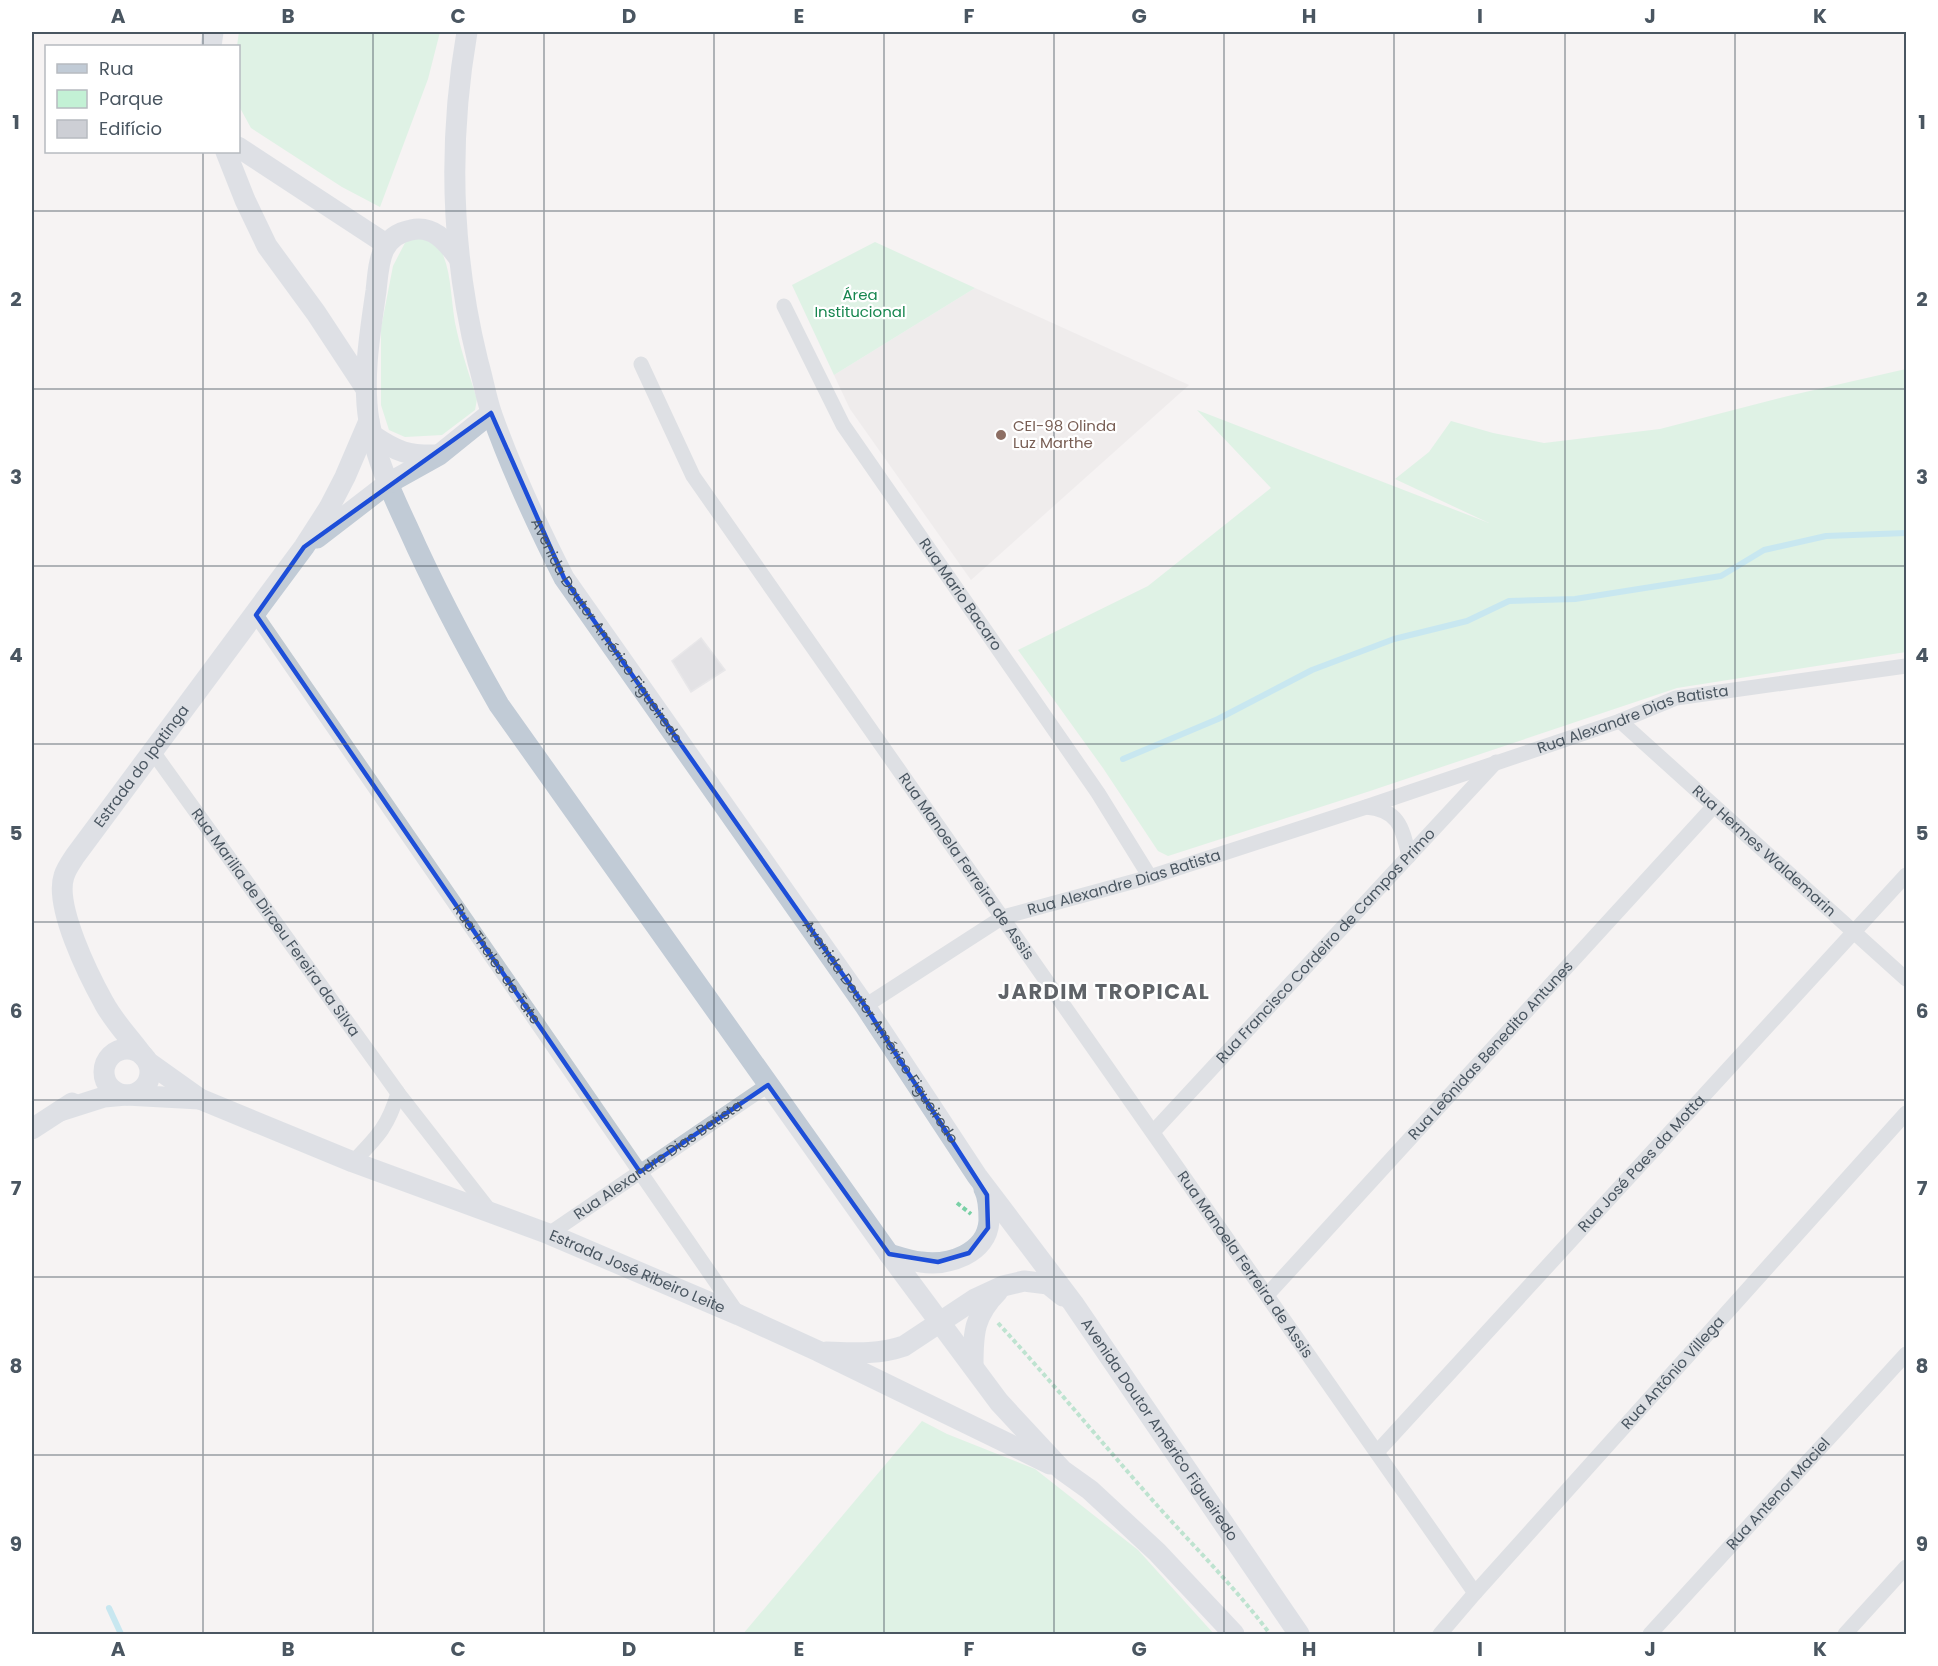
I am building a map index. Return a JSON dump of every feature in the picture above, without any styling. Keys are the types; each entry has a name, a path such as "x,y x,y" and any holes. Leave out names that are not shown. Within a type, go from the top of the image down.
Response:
{"main road":[{"name":"Avenida Doutor Américo Figueiredo","path":"467,32 459,80 453,161 458,257 469,326 491,414 533,516 564,578 865,1006 977,1176 1073,1303 1299,1635"},
{"path":"240,148 386,244"},
{"path":"226,153 267,246 316,313 366,388"},
{"path":"458,257 443,237 432,231 413,229 397,234 386,244 380,258 366,388 371,428 387,483 451,620 499,705 889,1254 999,1402 1062,1470 1090,1490 1157,1552 1234,1635"},
{"path":"387,483 439,455 491,414"},
{"path":"371,428 399,452 414,456 439,455"},
{"name":"Estrada do Ipatinga","path":"146,1059 105,1005 65,915 62,895 64,876 75,856 256,615 304,547 329,508 371,428"},
{"name":"Estrada do Ipatinga","path":"304,547 387,483"},
{"name":"Estrada do Ipatinga","path":"105,1005 110,1047 105,1069"},
{"path":"122,1049 130,1049 146,1059 150,1069 146,1084 141,1090 126,1095 111,1088 105,1069 110,1056 122,1049"},
{"name":"Estrada José Ribeiro Leite","path":"146,1059 200,1099 353,1162 549,1234 739,1315 1062,1470"},
{"name":"Estrada José Ribeiro Leite","path":"32,1129 97,1086 105,1069"},
{"name":"Estrada José Ribeiro Leite","path":"60,1112 104,1097 126,1095 200,1099"},
{"path":"889,1254 920,1262 938,1262 956,1259 979,1245 988,1228 989,1214 987,1195 977,1176"},
{"path":"818,1351 871,1353 891,1351 904,1346 942,1323 975,1299 1003,1286 1024,1281 1048,1284 1073,1303"},
{"path":"973,1365 976,1323 986,1303 1003,1286"}],"street":[{"name":"Rua Mario Bacaro","path":"784,306 843,425 1098,793 1150,877"},
{"name":"Rua Manoela Ferreira de Assis","path":"641,364 693,476 1378,1451 1475,1593"},
{"name":"Rua Thales de Tate","path":"256,615 739,1315"},
{"name":"Rua Alexandre Dias Batista","path":"865,1006 1002,917 1150,877 1366,807 1620,721 1676,698 1906,666"},
{"name":"Rua Hermes Waldemarin","path":"1620,721 1906,979"},
{"name":"Rua Marilia de Dirceu Fereira da Silva","path":"153,752 398,1093 492,1214"},
{"name":"Rua Francisco Cordeiro de Campos Primo","path":"1153,1132 1498,761"},
{"name":"Rua Leônidas Benedito Antunes","path":"1268,1294 1714,806"},
{"path":"1366,807 1382,809 1394,818 1403,831 1409,856"},
{"name":"Rua José Paes da Motta","path":"1378,1451 1906,875"},
{"name":"Rua Alexandre Dias Batista","path":"549,1234 768,1085"},
{"path":"353,1162 385,1126 391,1116 398,1093"},
{"name":"Rua Antônio Villega","path":"1440,1635 1475,1593 1906,1113"},
{"name":"Rua Antenor Maciel","path":"1650,1635 1906,1354"},
{"path":"1845,1635 1906,1567"}],"path":[{"path":"991,1316 1052,1382 1154,1502 1250,1607 1270,1635"}],"highlighted area":[{"path":"491,413 564,578 865,1006 987,1195 988,1228 969,1253 938,1262 889,1254 768,1085 640,1172 256,615 304,547"}],"shaded area":[{"name":"CEI-98 Olinda Luz Marthe","path":"975,288 1189,385 971,580 850,409 834,375"}],"green space":[{"path":"239,32 440,32 428,79 380,207 342,187 251,128 240,108 240,45 237,45"},
{"path":"434,238 448,271 457,332 477,399 475,410 442,435 405,437 389,430 381,405 381,328 393,266 407,239"},
{"name":"Área Institucional","path":"875,242 975,288 834,375 792,285"},
{"path":"1906,369 1906,652 1677,688 1168,856 1158,851 1103,768 1018,650 1148,586 1271,488 1197,410 1489,523 1395,479 1429,452 1451,421 1493,433 1544,443 1660,429"},
{"path":"922,1421 947,1434 1035,1469 1138,1550 1214,1634 743,1634"}],"building":[{"path":"701,638 725,670 691,692 672,661"}],"waterway":[{"path":"1123,759 1218,719 1312,670 1394,639 1467,621 1509,601 1575,599 1721,576 1764,550 1826,536 1906,533"},
{"path":"109,1608 121,1634"}],"place":[{"name":"CEI-98 Olinda Luz Marthe","path":"1001,435"}],"district":[{"name":"JARDIM TROPICAL","path":"1104,992"}]}
